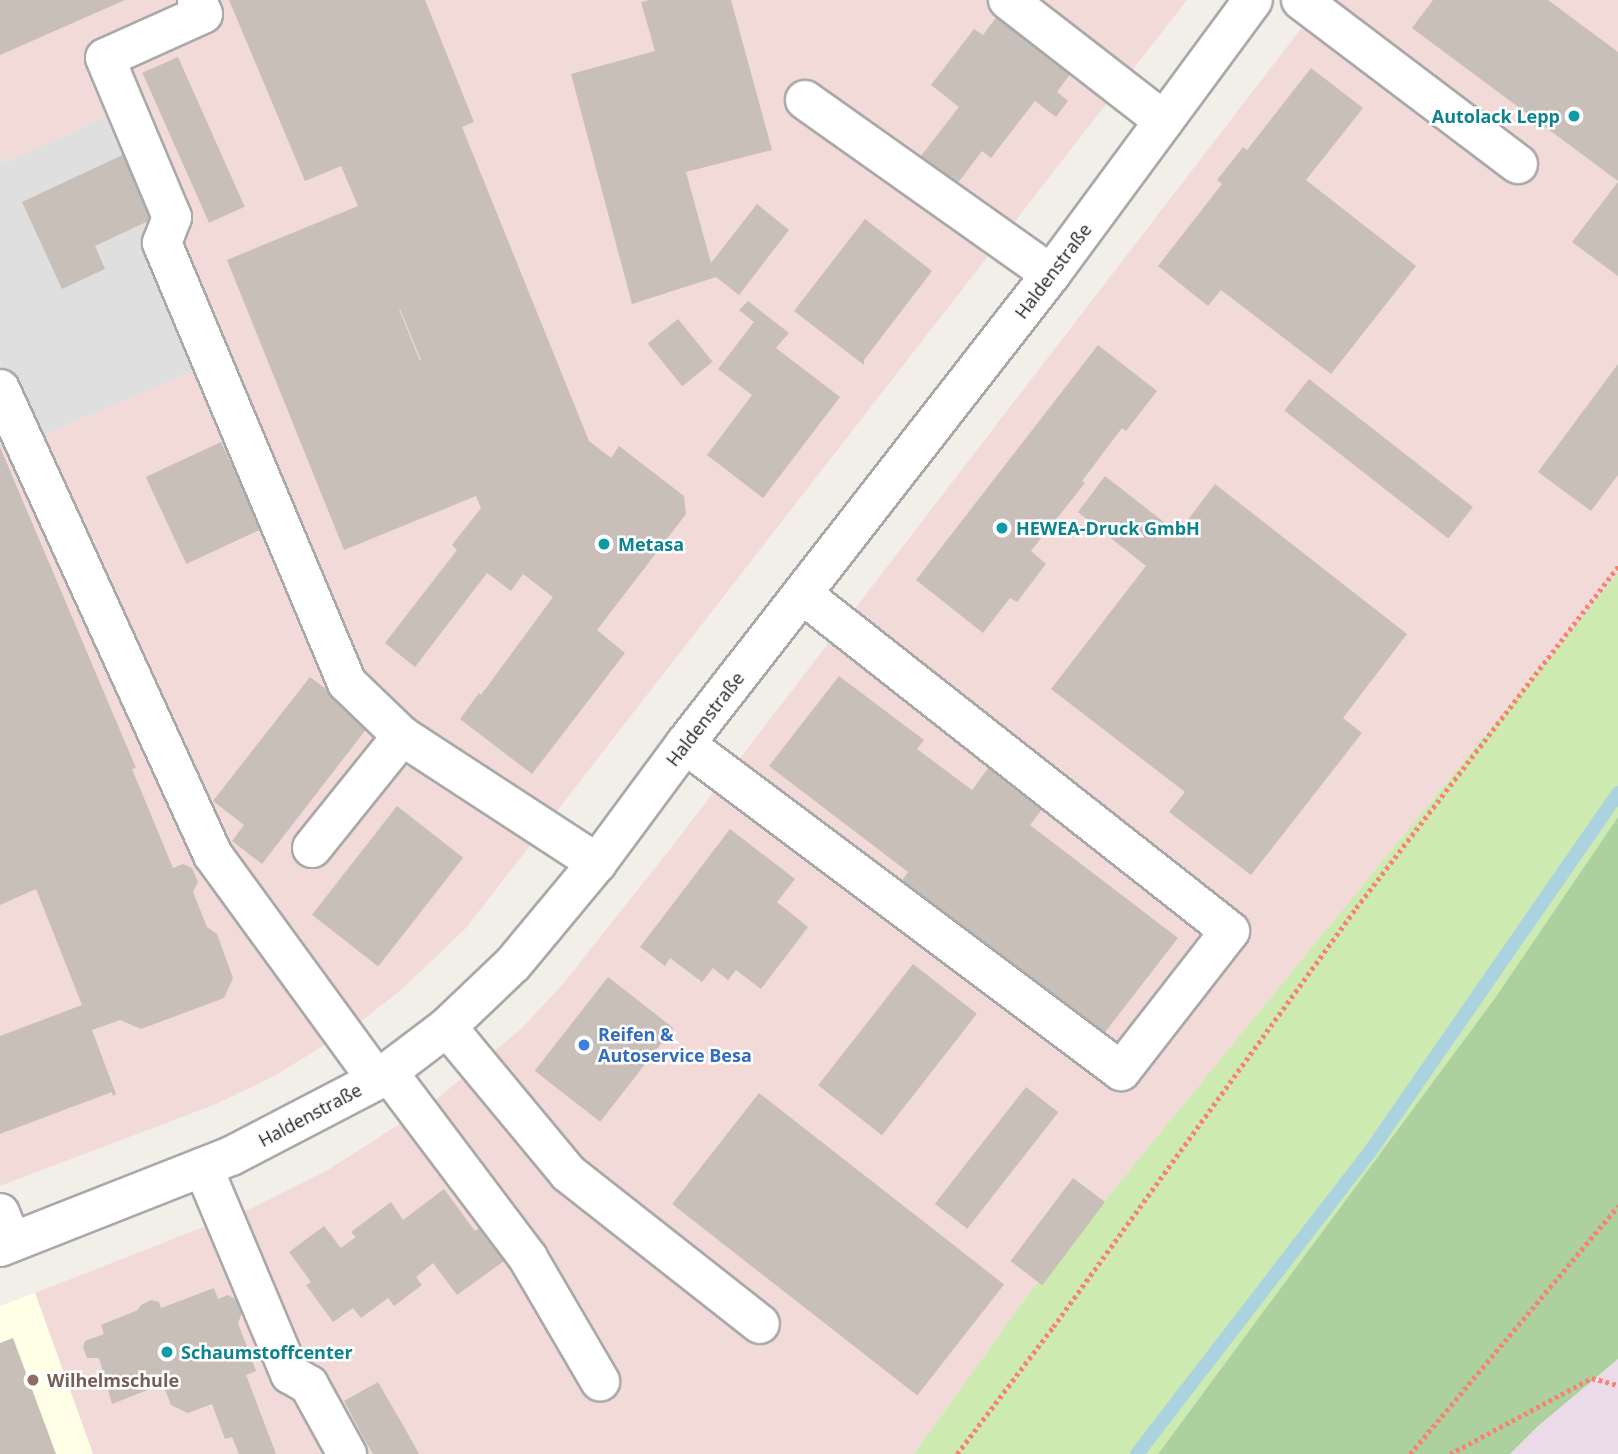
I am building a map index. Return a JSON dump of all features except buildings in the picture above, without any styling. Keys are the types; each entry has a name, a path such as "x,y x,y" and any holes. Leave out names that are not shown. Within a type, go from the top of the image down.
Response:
{"street":[{"path":"197,0 203,14 105,58 172,216 162,243 347,683 402,736 597,863"},
{"path":"1008,0 1164,121"},
{"name":"Haldenstraße","path":"4,1234 231,1156 382,1076 447,1027 513,964 597,863 685,744 1051,274 1253,0"},
{"path":"1301,0 1518,164"},
{"path":"805,100 1051,274"},
{"path":"0,389 213,855 382,1076 528,1258 600,1381"},
{"path":"685,744 1121,1071 1222,942 1230,931 802,594"},
{"path":"312,848 402,736"},
{"path":"447,1027 568,1172 760,1324"},
{"path":"203,1167 290,1374 309,1385 347,1454"}],"path":[{"path":"957,1454 1053,1327 1356,908 1618,566"},
{"path":"1410,1454 1618,1206"},
{"path":"1450,1454 1592,1378 1618,1385"}],"shaded area":[{"path":"0,0 1187,0 466,928 401,990 355,1026 276,1075 216,1104 0,1186 0,361 35,439 223,358 114,112 5,163 0,153"},
{"path":"1323,0 1618,0 1618,573 1030,1292 914,1454 93,1454 35,1293 252,1208 328,1170 432,1103 521,1029 563,984 670,849"},
{"path":"114,112 223,359 35,439 0,361 0,153 5,163"},
{"name":"Wilhelmschule","path":"35,1293 93,1454 0,1454 0,1306"},
{"path":"1618,1359 1618,1454 1510,1454 1537,1427"}],"green space":[{"path":"1618,573 1618,817 1495,998 1158,1454 914,1454 1030,1292"},
{"path":"1618,817 1618,1359 1537,1427 1510,1454 1158,1454 1495,998"}],"waterway":[{"path":"1137,1454 1369,1153 1618,793"}],"place":[{"name":"Autolack Lepp","path":"1574,116"},
{"name":"HEWEA-Druck GmbH","path":"1002,528"},
{"name":"Metasa","path":"604,544"},
{"name":"Reifen & Autoservice Besa","path":"584,1045"},
{"name":"Schaumstoffcenter","path":"167,1352"},
{"name":"Wilhelmschule","path":"33,1380"}]}
